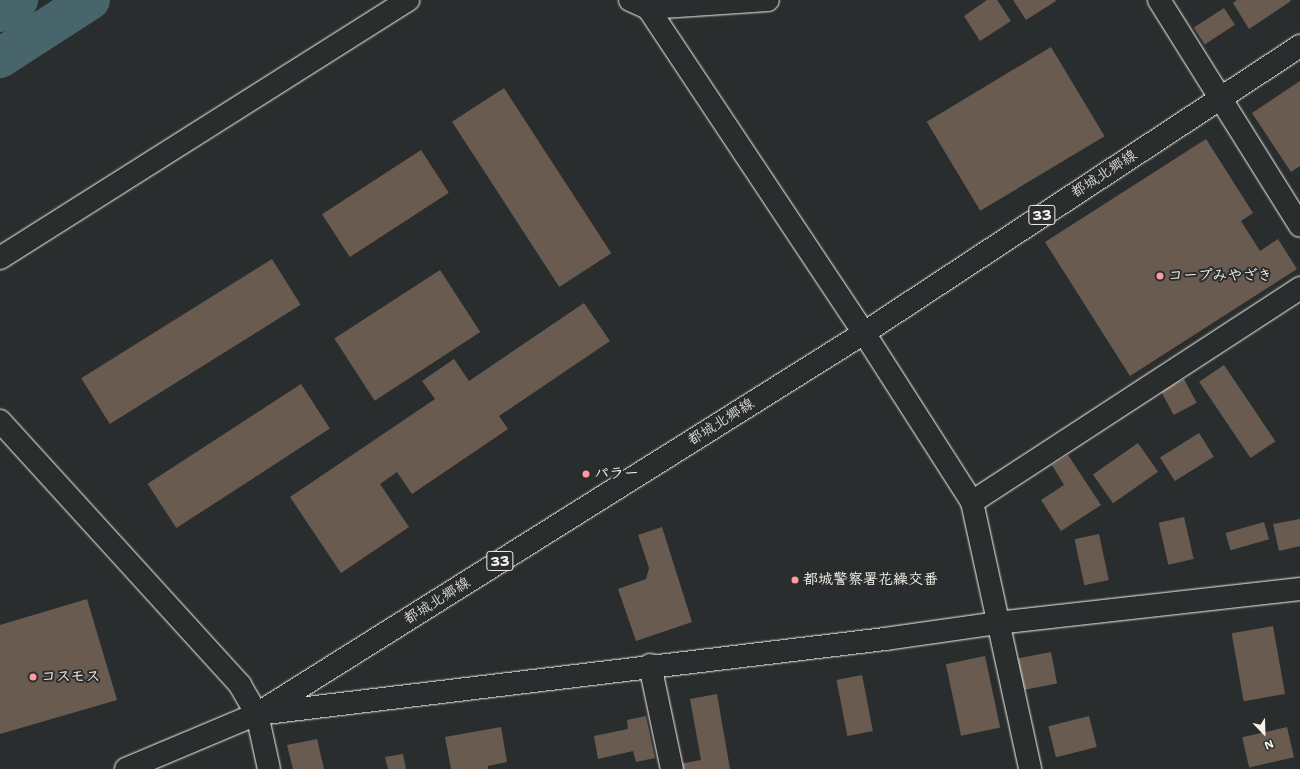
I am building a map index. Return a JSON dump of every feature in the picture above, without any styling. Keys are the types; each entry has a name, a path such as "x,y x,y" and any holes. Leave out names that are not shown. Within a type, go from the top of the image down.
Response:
{"street":[{"path":"0,258 408,0"},
{"path":"639,4 768,0"},
{"path":"1159,0 1221,96 1300,226"},
{"path":"639,4 864,333 972,502 997,623 1030,769"},
{"name":"都城北郷線","path":"126,769 258,714 864,333 1221,96 1300,46"},
{"path":"972,502 1300,288"},
{"path":"0,421 240,685 258,714 269,769"},
{"path":"258,714 650,665 885,639 997,623 1300,589"},
{"path":"650,665 672,769"}],"building":[{"path":"987,0 997,0 1011,21 980,41 964,16"},
{"path":"1013,0 1055,0 1056,1 1026,20"},
{"path":"1237,0 1291,1 1249,29 1233,3"},
{"path":"1224,8 1235,25 1205,44 1194,28"},
{"path":"1051,47 1105,136 980,211 927,122"},
{"path":"1300,81 1300,166 1291,172 1252,113"},
{"path":"504,88 611,253 559,287 452,122"},
{"path":"1206,139 1253,213 1241,221 1260,251 1278,239 1297,269 1130,376 1045,242"},
{"path":"421,150 449,193 350,257 322,214"},
{"path":"272,259 301,305 110,424 81,378"},
{"path":"440,270 480,332 375,401 334,339"},
{"path":"584,303 610,341 499,416 508,429 412,494 397,472 380,484 409,527 341,573 290,497 435,399 422,381 454,359 469,381"},
{"path":"1224,365 1275,441 1251,458 1199,382"},
{"path":"1184,379 1197,403 1174,415 1161,391"},
{"path":"301,384 330,428 176,528 148,484"},
{"path":"1199,433 1214,457 1175,481 1160,457"},
{"path":"1138,443 1158,472 1113,503 1093,475"},
{"path":"1068,455 1101,505 1061,531 1041,500 1064,485 1052,465"},
{"path":"1184,517 1194,559 1168,565 1159,523"},
{"path":"1300,519 1300,546 1279,551 1273,524"},
{"path":"1264,522 1269,539 1231,550 1226,533"},
{"path":"662,527 692,622 636,641 618,589 646,579 649,568 638,535"},
{"path":"1099,534 1109,580 1084,585 1075,539"},
{"path":"87,599 117,700 0,734 0,625"},
{"path":"1273,626 1285,694 1244,701 1232,633"},
{"path":"1051,652 1057,683 1016,691 1010,660"},
{"path":"985,656 1000,727 961,736 946,664"},
{"path":"862,675 873,731 847,736 836,680"},
{"path":"717,694 730,769 680,769 679,764 701,760 690,699"},
{"path":"646,716 655,758 636,762 633,751 598,759 594,736 628,729 627,720"},
{"path":"1089,716 1097,747 1056,757 1048,726"},
{"path":"501,727 507,762 488,766 488,769 451,769 445,737"},
{"path":"1287,727 1294,757 1249,768 1242,737"},
{"path":"317,739 324,769 293,769 287,745"},
{"path":"403,754 406,769 388,769 385,757"}],"waterway":[{"path":"0,12 18,0"},
{"path":"0,58 90,0"}],"place":[{"name":"コープみやざき","path":"1160,276"},
{"name":"パラー","path":"586,474"},
{"name":"都城警察署花繰交番","path":"795,580"},
{"name":"コスモス","path":"33,677"}]}
